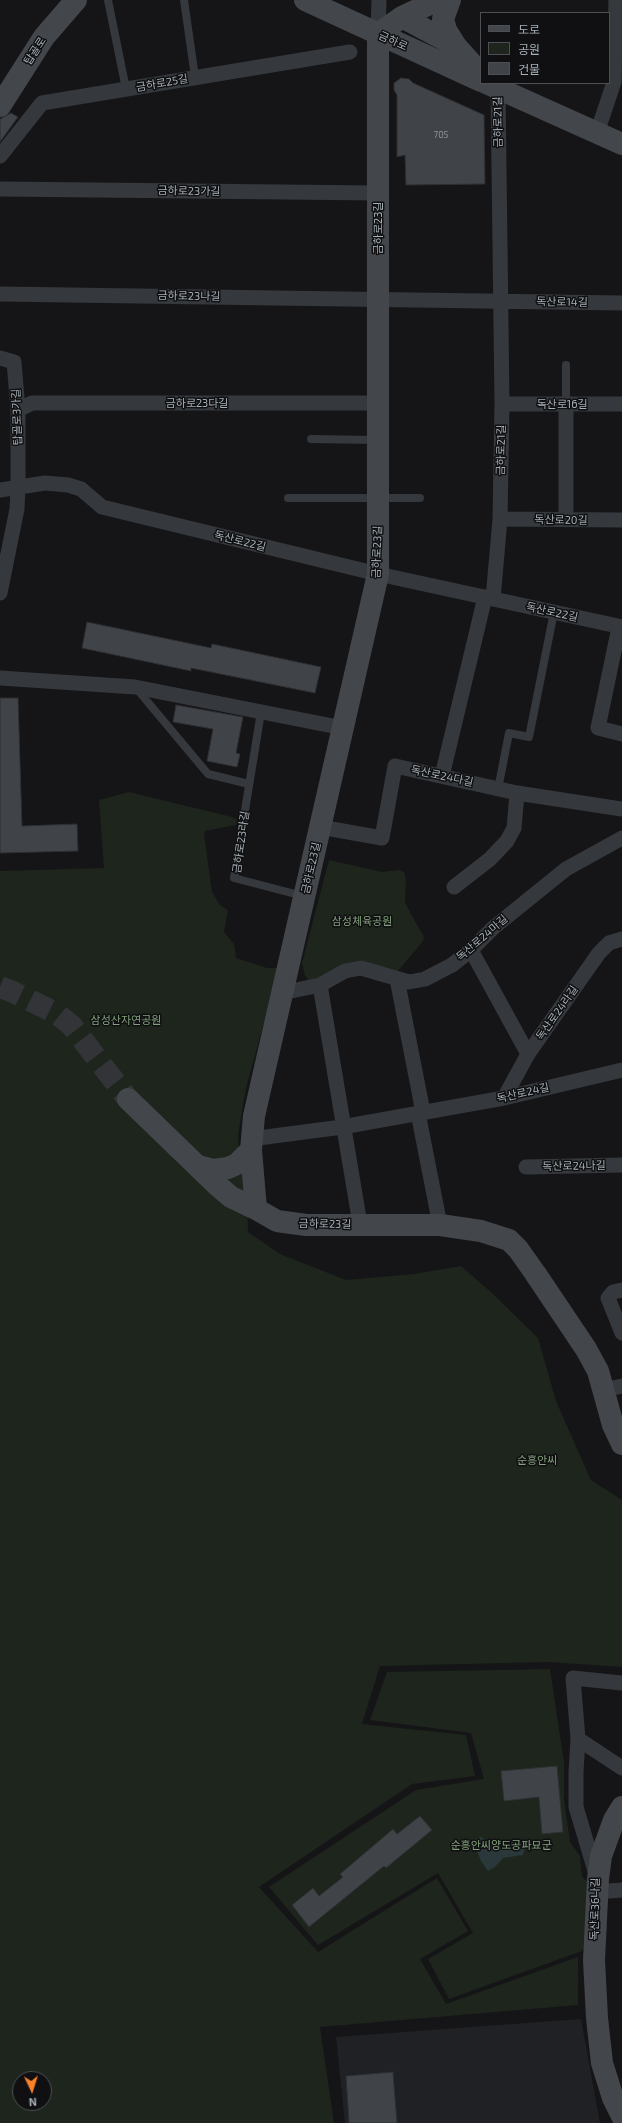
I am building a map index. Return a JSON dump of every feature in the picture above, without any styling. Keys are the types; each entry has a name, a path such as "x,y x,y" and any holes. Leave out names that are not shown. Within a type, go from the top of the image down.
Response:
{"street":[{"name":"탑골로","path":"0,106 44,37 76,0"},
{"name":"금하로","path":"305,0 480,80"},
{"path":"378,34 379,0"},
{"path":"378,34 402,17 438,0"},
{"path":"450,0 443,18 446,30 456,46 480,73"},
{"path":"597,133 618,82 616,0"},
{"path":"402,17 456,46"},
{"name":"금하로23길","path":"378,34 378,574 254,1116 251,1145 256,1209 277,1221 299,1224 440,1225 499,1235 510,1240 518,1249 586,1349 598,1371 613,1388 613,1425 622,1444"},
{"name":"금하로25길","path":"0,156 42,103 350,52"},
{"name":"금하로","path":"488,84 622,144"},
{"name":"금하로21길","path":"488,84 501,301 502,404 500,519 489,598"},
{"name":"금하로23가길","path":"0,189 378,193"},
{"name":"금하로23나길","path":"0,294 378,298"},
{"path":"378,298 501,301"},
{"name":"독산로14길","path":"501,301 622,303"},
{"name":"탑골로3가길","path":"0,358 14,362 18,410 18,487 16,509 0,593"},
{"name":"금하로23다길","path":"18,410 32,403 378,403"},
{"name":"독산로16길","path":"502,404 622,404"},
{"path":"566,404 566,520"},
{"name":"독산로22길","path":"0,490 45,483 68,485 81,489 102,507 378,574 620,627 598,728 622,734"},
{"name":"독산로20길","path":"500,519 622,520"},
{"path":"442,776 489,598"},
{"path":"0,678 135,687 343,728"},
{"name":"독산로24다길","path":"320,826 382,838 395,766 517,793 622,809"},
{"path":"454,887 490,859 507,841 514,828 517,793"},
{"name":"독산로24마길","path":"282,993 320,985 345,971 361,968 409,982 425,979 452,965 472,950 493,928 566,869 622,838"},
{"name":"독산로24라길","path":"504,1098 528,1054 599,953 609,943 622,939"},
{"path":"472,950 528,1054"},
{"path":"397,979 440,1225"},
{"path":"320,985 342,1126 360,1224"},
{"name":"독산로24길","path":"251,1145 342,1126 504,1098 622,1070"},
{"path":"128,1099 231,1197 256,1209"},
{"path":"198,1166 213,1170 228,1168 237,1164 251,1145"},
{"name":"독산로24나길","path":"526,1167 622,1165"},
{"path":"622,1290 613,1292 608,1298 622,1334"},
{"name":"독산로36나길","path":"622,1683 573,1678 578,1739 576,1807 598,1885 594,1960 597,2018 602,2063 613,2098 622,2116"},
{"path":"578,1739 622,1768"},
{"path":"622,1807 614,1820 601,1856 598,1885 622,1890"}],"lane":[{"path":"108,0 126,89"},
{"path":"184,0 195,77"},
{"path":"566,365 566,404"},
{"path":"311,439 378,440"},
{"path":"288,498 420,498"},
{"path":"498,788 509,733 529,737 554,612"},
{"path":"135,687 208,774 249,784"},
{"name":"금하로23라길","path":"261,712 234,878 304,896"}],"shaded area":[{"path":"481,1837 493,1848 505,1846 518,1839 525,1846 523,1855 503,1858 495,1867 488,1871 481,1861 474,1844 475,1840"},
{"path":"581,2019 600,2123 345,2123 336,2037"}],"green space":[{"path":"129,792 232,817 237,820 236,825 205,831 204,834 212,892 220,905 228,910 224,932 234,944 236,958 267,968 279,968 246,1088 238,1135 240,1168 247,1189 248,1232 280,1254 346,1280 414,1274 461,1266 492,1293 538,1338 556,1401 591,1480 622,1500 622,1667 549,1662 380,1666 362,1724 466,1735 475,1776 412,1784 259,1887 318,1952 437,1878 468,1931 420,1959 446,2004 578,1957 578,2005 320,2027 334,2123 0,2123 0,871 104,868 99,800"},
{"name":"삼성체육공원","path":"329,860 382,872 399,870 404,872 406,880 405,902 423,935 424,940 392,978 373,971 310,982 305,976 302,963"},
{"name":"순흥안씨양도공파묘군","path":"550,1669 564,1763 564,1799 570,1842 580,1856 582,1877 591,1884 584,1947 582,1951 449,1999 428,1959 473,1933 438,1873 318,1945 269,1887 416,1790 484,1779 471,1733 370,1720 387,1672"}],"building":[{"path":"401,78 409,79 413,83 484,115 485,184 406,185 405,155 397,157 397,95 394,90 394,83"},
{"path":"11,113 18,117 0,142 0,119"},
{"path":"87,622 211,648 212,644 321,667 315,693 191,668 191,671 82,648"},
{"path":"0,698 18,698 22,826 77,824 78,851 0,853"},
{"path":"176,705 243,717 236,753 240,754 237,767 207,761 213,729 173,722"},
{"path":"557,1766 563,1832 542,1834 539,1797 504,1801 501,1771"},
{"path":"420,1816 432,1830 386,1868 384,1866 309,1927 292,1905 313,1888 319,1896 343,1877 340,1874 393,1829 397,1834"},
{"path":"393,2072 397,2123 349,2123 346,2076"}],"tunnel":[{"path":"0,987 56,1013 72,1026 128,1099"}],"park label":[{"name":"삼성산자연공원","path":"126,1020"},
{"name":"순흥안씨","path":"537,1460"}]}
